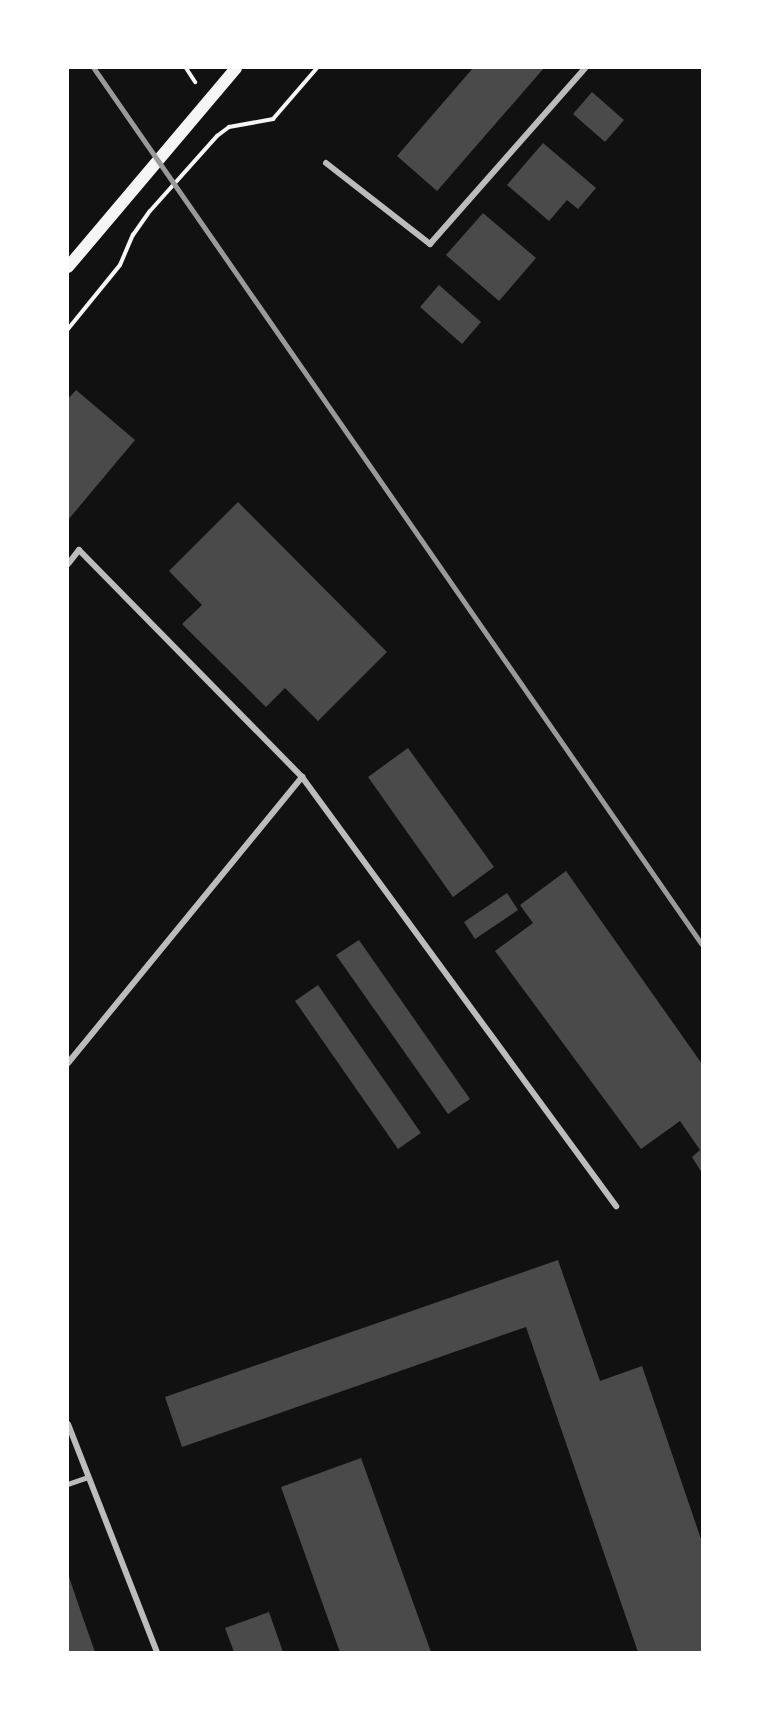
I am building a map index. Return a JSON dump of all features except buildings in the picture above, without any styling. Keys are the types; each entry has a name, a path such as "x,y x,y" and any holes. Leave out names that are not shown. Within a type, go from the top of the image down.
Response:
{"main road":[{"path":"68,267 236,68"}],"street":[{"path":"326,163 430,244 585,68"},
{"path":"68,564 79,550 302,777 616,1206"},
{"path":"68,1063 302,777"},
{"path":"68,1424 157,1653"}],"lane":[{"path":"68,1484 88,1477"}],"path":[{"path":"68,329 120,265 133,235 150,211 217,136 229,127 273,119 317,68"}],"railway":[{"path":"94,68 702,944"}]}
